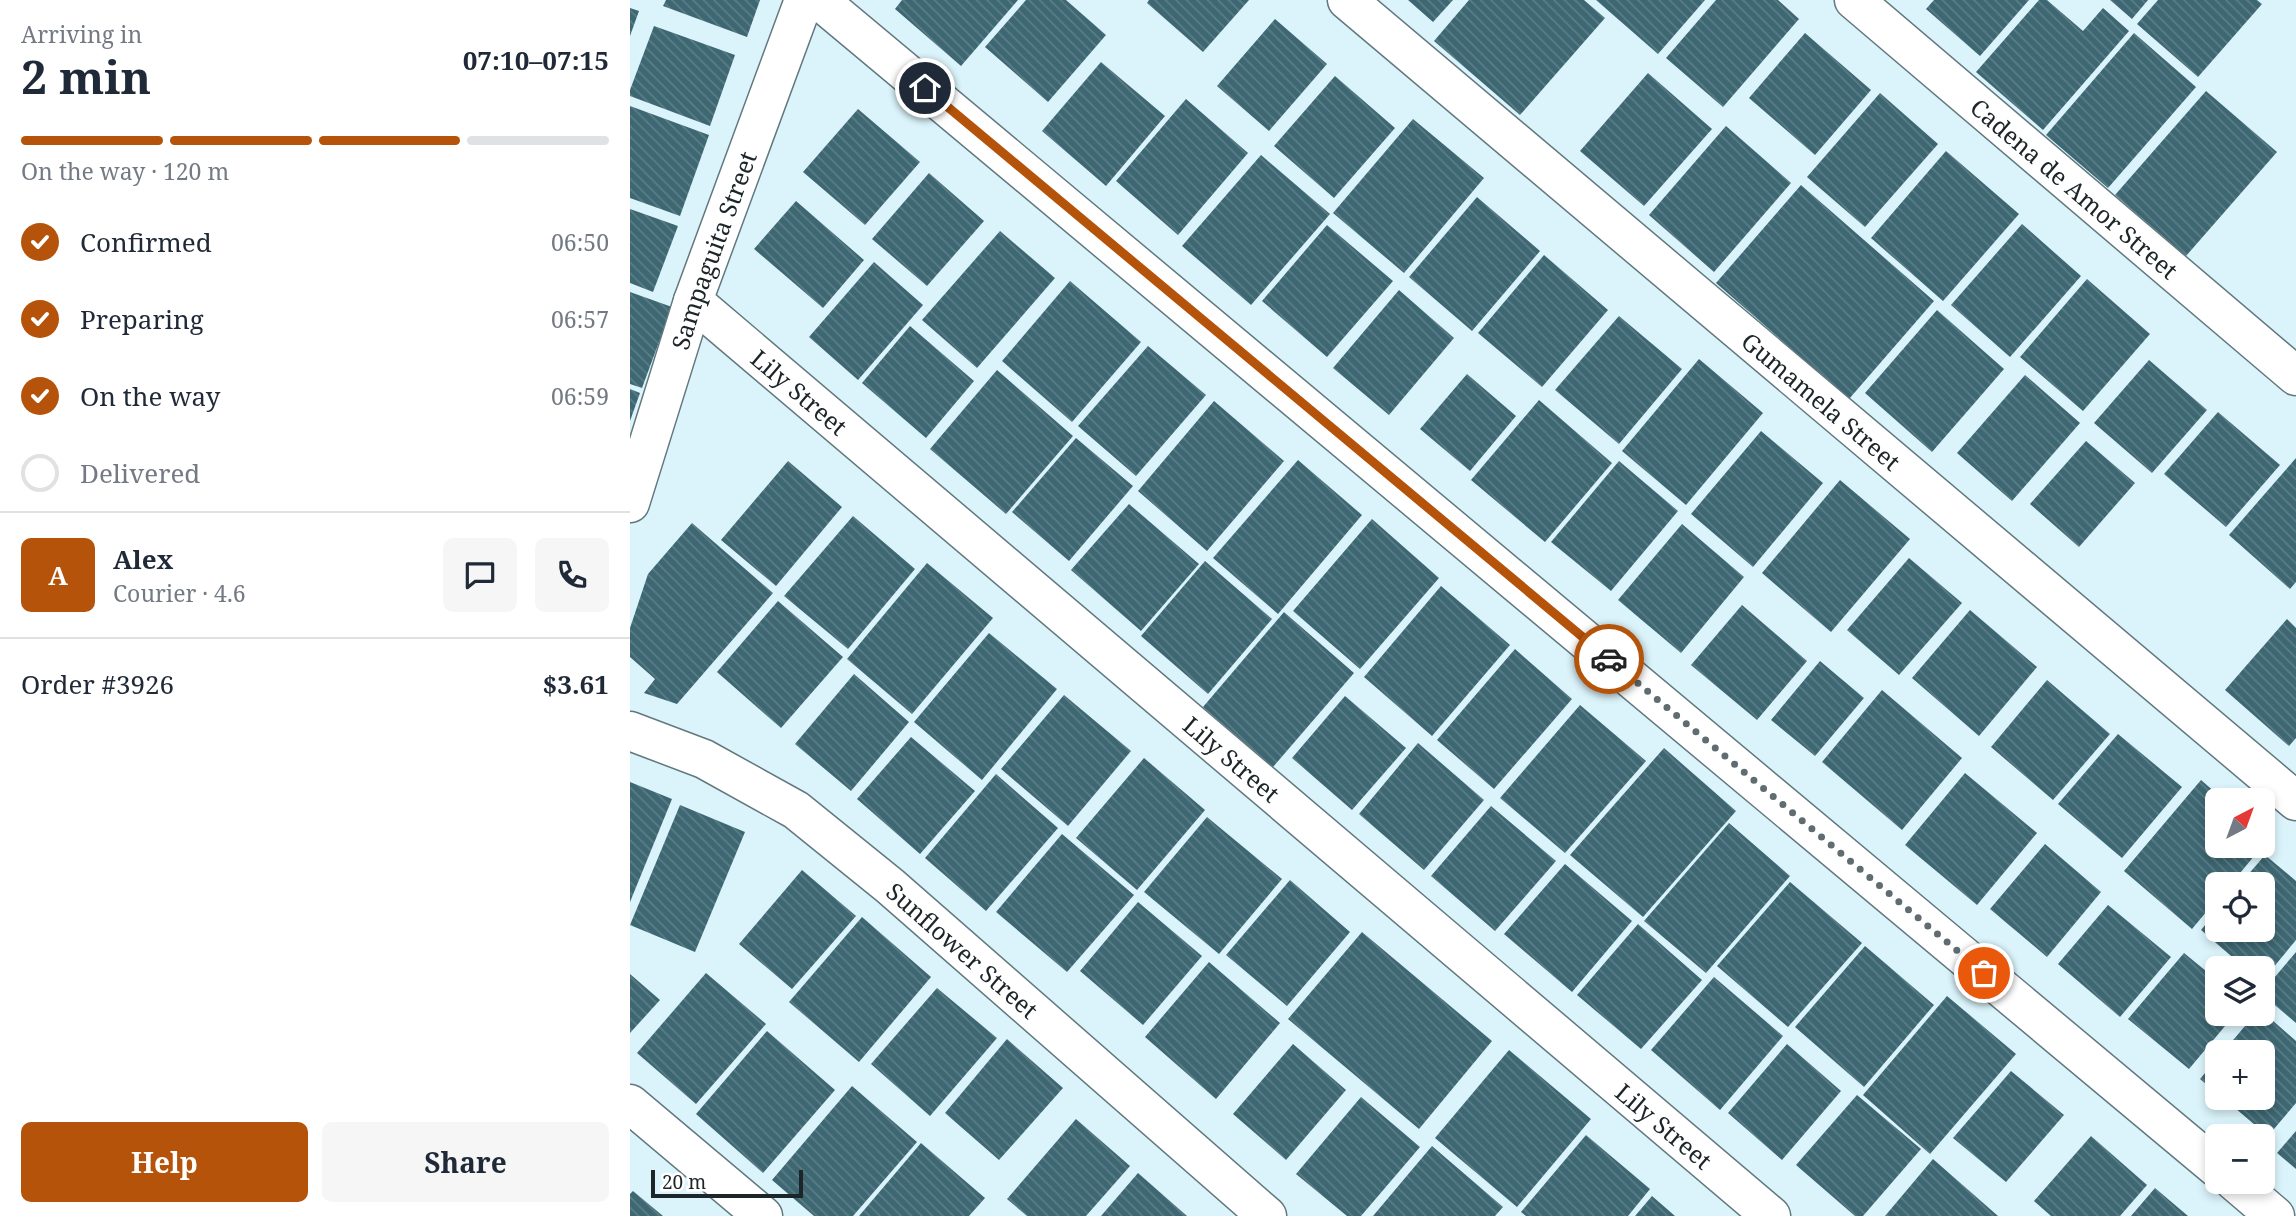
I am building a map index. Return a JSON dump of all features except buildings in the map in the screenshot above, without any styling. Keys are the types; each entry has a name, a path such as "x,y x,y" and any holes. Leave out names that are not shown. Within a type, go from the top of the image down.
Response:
{"street":[{"name":"Sampaguita Street","path":"630,503 693,301 804,0"},
{"path":"819,0 2205,1158"},
{"name":"Gumamela Street","path":"1347,0 2296,801"},
{"name":"Cadena de Amor Street","path":"1854,0 2296,376"},
{"name":"Lily Street","path":"693,301 1771,1216"},
{"name":"Sunflower Street","path":"630,731 704,759 796,810 890,886 1268,1216"},
{"path":"630,1104 763,1216"},
{"path":"2249,1194 2275,1216"}],"way so far":[{"path":"1609,659 1984,973"}],"route":[{"path":"925,88 1609,659"}]}
